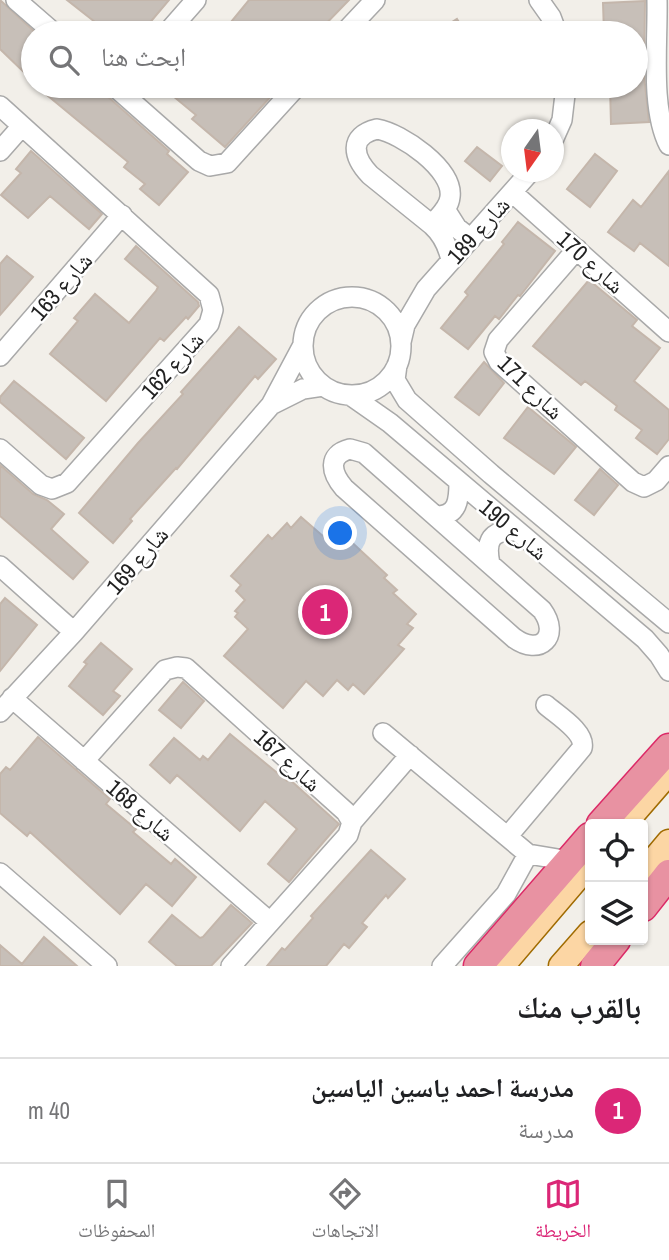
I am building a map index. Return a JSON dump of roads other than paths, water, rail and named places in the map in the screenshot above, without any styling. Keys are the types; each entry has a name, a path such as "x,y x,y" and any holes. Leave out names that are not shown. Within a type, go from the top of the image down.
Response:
{"highway":[{"path":"605,819 669,748"},
{"path":"478,966 542,893 580,862"},
{"path":"648,900 669,874"},
{"path":"595,966 612,945"}],"main road":[{"path":"628,819 669,772"},
{"path":"648,867 669,842"},
{"path":"502,966 580,862"},
{"path":"561,966 585,939"}],"street":[{"path":"16,0 40,21"},
{"path":"178,21 196,0"},
{"path":"355,21 374,0"},
{"path":"539,0 552,21"},
{"path":"657,0 658,108 667,137"},
{"path":"130,98 199,161 210,166 227,163 286,98"},
{"path":"562,119 565,98"},
{"name":"شارع 162","path":"0,106 209,295 213,310 209,324 67,483 52,489 41,485 0,449"},
{"path":"0,151 22,126"},
{"path":"451,260 438,217 450,198 446,178 439,168 399,136 377,129 357,141 357,157 362,166 438,217 457,228 471,239"},
{"name":"شارع 189","path":"401,342 405,325 426,289 522,182"},
{"name":"شارع 170","path":"513,193 669,332"},
{"name":"شارع 163","path":"0,356 122,215"},
{"name":"شارع 171","path":"577,249 498,340 494,352 499,362 633,482 644,487 650,485 669,466"},
{"name":"شارع 189","path":"378,305 402,302 426,289"},
{"path":"349,297 364,299 389,314 397,327 401,342 397,365 390,378 365,394 350,395 323,386 308,368 303,345 305,331 322,307 349,297"},
{"name":"شارع 169","path":"6,705 74,632 271,405 303,345"},
{"name":"شارع 190","path":"397,365 396,380 407,400 669,623"},
{"name":"شارع 169","path":"271,405 303,388 323,386"},
{"name":"شارع 190","path":"350,395 390,423 645,639 669,671"},
{"path":"350,449 364,453 436,516 547,616 550,632 542,643 528,645 514,638 344,488 333,472 333,463 337,456 350,449"},
{"path":"436,516 452,513 457,505 459,482"},
{"path":"491,564 488,553 492,537 498,532 516,531"},
{"path":"0,566 74,632"},
{"name":"شارع 167","path":"84,761 165,670 186,668 346,812 352,822"},
{"name":"شارع 168","path":"6,705 84,761 270,922"},
{"path":"508,836 583,748 584,740 581,736 546,705"},
{"path":"640,780 669,729"},
{"path":"383,733 528,854 542,893"},
{"path":"231,966 348,835 352,822 410,755"},
{"path":"528,854 580,862"},
{"path":"442,966 506,894 528,854"},
{"path":"0,873 107,966"}],"place":[{"name":"مدرسة احمد ياسين الياسين","path":"325,612"}]}
